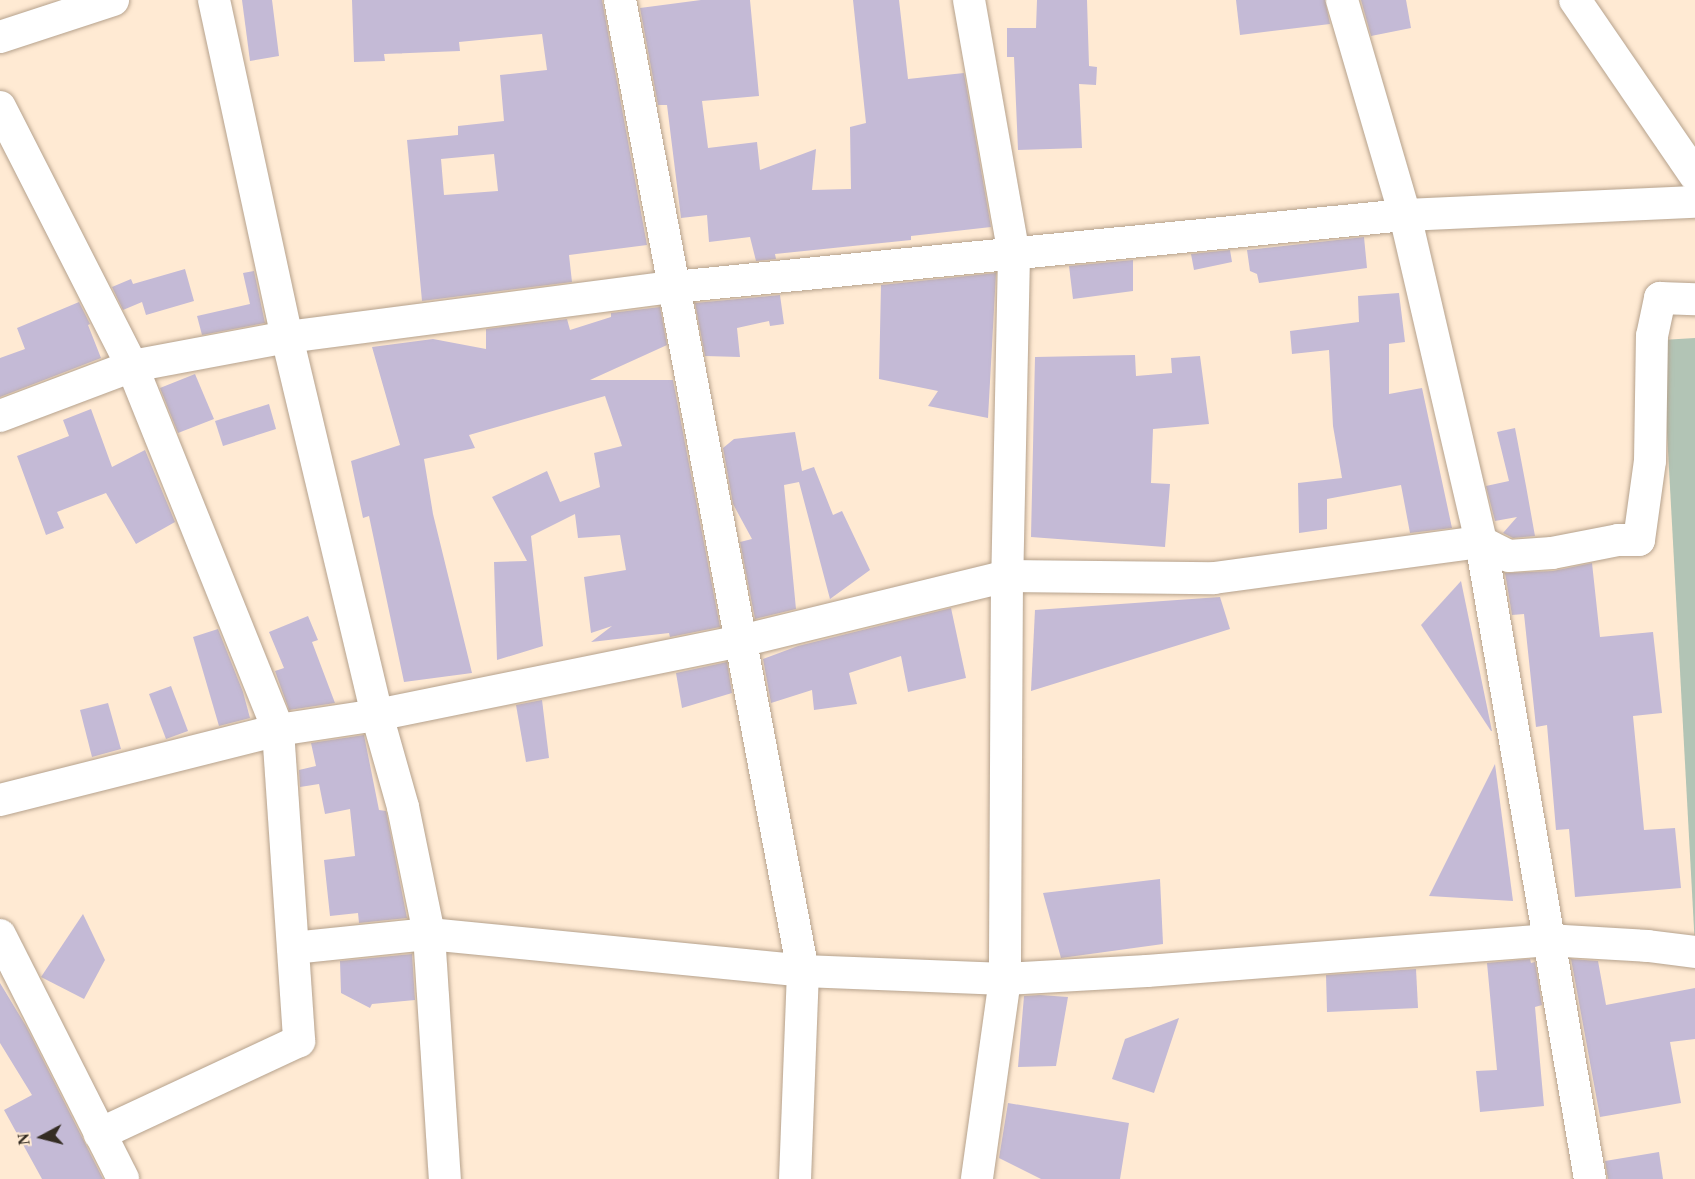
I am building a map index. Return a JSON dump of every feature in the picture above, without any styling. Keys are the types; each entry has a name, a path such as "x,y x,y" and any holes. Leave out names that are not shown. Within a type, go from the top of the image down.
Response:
{"street":[{"path":"0,37 113,0"},
{"path":"214,0 287,337 377,715 403,807 429,934 445,1179"},
{"path":"620,0 803,971 795,1179"},
{"path":"969,0 1014,255 1006,576 1005,979 977,1179"},
{"path":"1342,0 1405,215 1481,542 1547,940 1590,1179"},
{"path":"1575,0 1687,167 1695,175"},
{"path":"0,107 132,366 278,730 299,1041 100,1134"},
{"path":"0,416 132,366 287,337 674,287 1405,215 1695,202"},
{"path":"0,800 278,730 377,715 741,641 1006,576 1215,578 1481,542 1509,556 1552,553 1618,540 1639,540 1650,461 1652,336 1660,298 1695,298"},
{"path":"293,948 429,934 803,971 1005,979 1147,971 1547,940 1648,946 1695,952"},
{"path":"0,935 123,1179"}],"green space":[{"path":"1695,338 1695,947 1662,340"}],"building":[{"path":"242,0 272,0 279,56 250,61"},
{"path":"352,0 602,0 647,245 569,255 572,282 422,301 407,140 458,135 458,126 504,121 500,75 547,70 542,34 459,42 460,51 384,54 385,61 354,62","holes":["494,154 498,191 444,195 441,159"]},
{"path":"701,0 750,0 759,96 702,101 708,148 757,142 760,170 816,149 812,190 851,189 850,127 866,123 853,0 899,0 908,79 964,73 991,227 911,236 911,240 775,254 776,259 756,261 750,237 709,242 707,215 681,218 667,105 658,105 640,8"},
{"path":"1037,0 1087,0 1089,66 1097,67 1096,85 1079,84 1082,148 1018,150 1014,57 1007,57 1007,28 1036,28"},
{"path":"1236,0 1325,0 1330,24 1240,35"},
{"path":"1361,0 1406,0 1411,28 1371,36"},
{"path":"1364,237 1367,268 1259,283 1257,274 1250,271 1247,250"},
{"path":"1230,250 1232,262 1194,270 1191,254"},
{"path":"1133,260 1133,291 1073,299 1069,266"},
{"path":"185,269 194,301 146,315 142,302 123,310 112,287 131,279 133,284"},
{"path":"254,271 265,323 202,335 197,316 250,304 243,273"},
{"path":"996,273 988,418 928,406 938,391 879,379 881,285"},
{"path":"1399,293 1405,342 1389,344 1389,394 1422,388 1452,528 1410,533 1401,485 1327,499 1327,529 1299,533 1298,483 1342,478 1333,426 1329,350 1292,354 1290,331 1359,322 1358,296"},
{"path":"780,295 784,324 770,326 769,321 737,328 740,357 705,356 695,303"},
{"path":"79,302 90,324 88,325 101,358 0,397 0,358 25,349 17,328"},
{"path":"660,307 667,345 590,380 673,380 720,627 670,637 669,633 591,642 612,626 591,633 584,577 626,570 620,535 578,538 575,514 531,536 543,646 497,660 494,562 527,561 492,497 547,471 560,502 600,487 594,453 622,446 605,396 469,435 475,448 424,459 433,514 472,673 404,682 369,516 363,518 351,461 400,445 372,347 433,339 486,349 486,329 567,319 570,330 611,317 611,313"},
{"path":"1135,355 1136,376 1172,373 1171,358 1200,356 1209,424 1153,429 1151,483 1170,484 1165,547 1031,537 1035,357"},
{"path":"195,374 214,419 178,433 160,388"},
{"path":"269,404 276,429 223,446 215,421"},
{"path":"91,409 112,467 145,450 175,522 136,544 106,493 57,512 64,528 46,535 17,456 69,436 63,420"},
{"path":"1515,428 1535,536 1513,538 1503,533 1517,517 1495,521 1486,486 1509,481 1497,432"},
{"path":"795,432 802,471 814,467 833,515 842,511 870,570 830,599 799,482 784,485 796,609 755,619 740,542 752,539 733,504 723,448 734,439"},
{"path":"1592,563 1600,637 1653,632 1662,713 1633,716 1644,830 1675,828 1681,888 1575,897 1569,829 1556,830 1547,725 1536,727 1524,614 1512,615 1505,573 1553,571"},
{"path":"1461,581 1492,731 1421,625"},
{"path":"1220,597 1230,629 1031,691 1035,610"},
{"path":"951,608 966,678 908,692 901,656 849,673 857,704 814,710 812,690 771,703 763,659 798,646"},
{"path":"308,616 318,640 312,642 335,703 289,710 275,671 284,668 269,632"},
{"path":"218,629 243,692 250,718 219,726 193,637"},
{"path":"727,662 732,693 682,708 676,673"},
{"path":"171,686 188,731 166,739 149,694"},
{"path":"542,700 549,758 526,762 516,705"},
{"path":"108,703 121,749 92,757 80,710"},
{"path":"364,735 379,810 386,811 407,918 359,923 358,913 330,916 324,860 355,856 350,809 325,814 319,784 300,787 299,770 316,766 311,743"},
{"path":"1495,764 1513,901 1429,896"},
{"path":"1160,879 1163,944 1061,958 1043,893"},
{"path":"83,914 105,960 84,999 41,977"},
{"path":"412,954 415,1000 372,1004 370,1008 341,993 340,961"},
{"path":"1530,959 1531,963 1535,962 1542,1005 1535,1007 1544,1106 1480,1112 1476,1071 1497,1070 1487,963"},
{"path":"1571,959 1598,961 1606,1005 1695,988 1695,1039 1670,1042 1681,1103 1600,1117"},
{"path":"1416,969 1418,1008 1327,1012 1326,975"},
{"path":"0,983 26,1026 103,1179 42,1179 4,1110 32,1095 0,1043"},
{"path":"1024,996 1068,997 1056,1066 1018,1067"},
{"path":"1179,1018 1154,1093 1112,1079 1125,1039"},
{"path":"1008,1103 1129,1123 1120,1179 1041,1179 999,1158"},
{"path":"1659,1152 1663,1179 1608,1179 1605,1161"}]}
